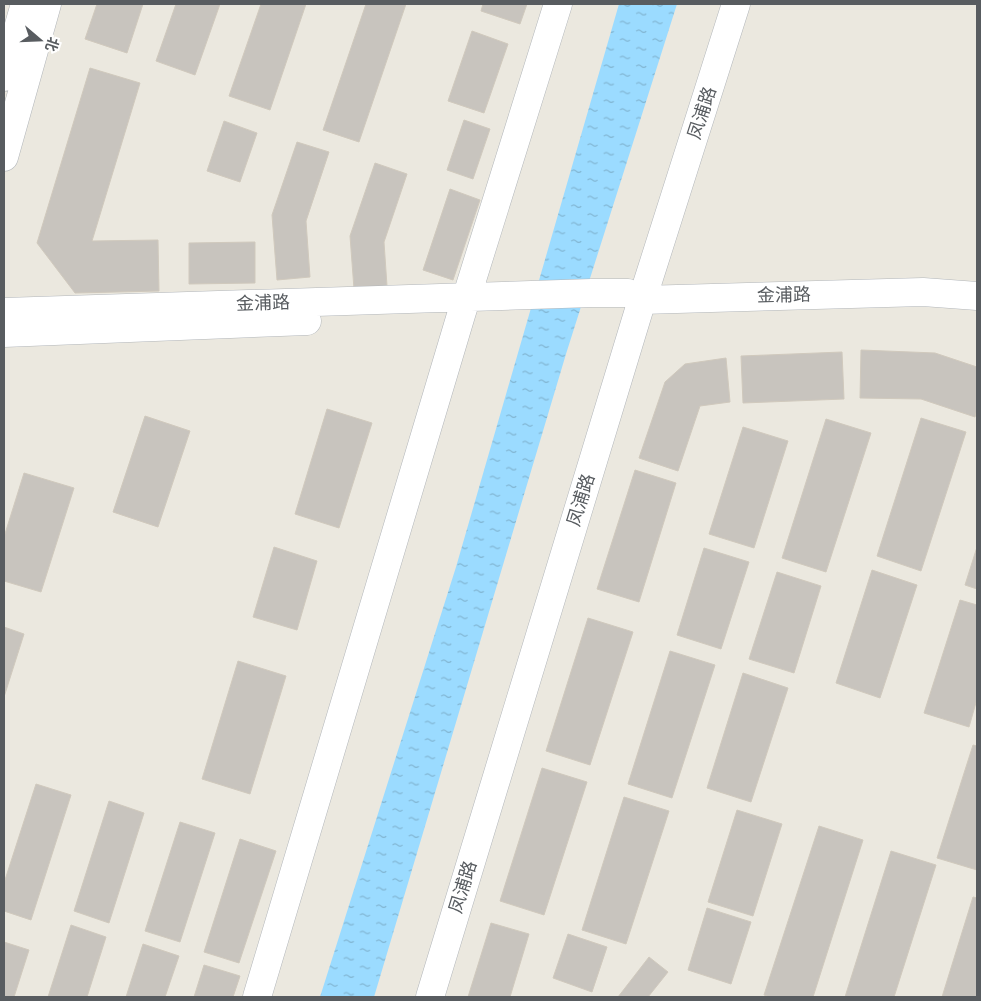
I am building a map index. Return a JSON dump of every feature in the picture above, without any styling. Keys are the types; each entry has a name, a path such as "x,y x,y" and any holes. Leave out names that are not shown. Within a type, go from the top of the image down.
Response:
{"street":[{"path":"257,997 464,305 558,4"},
{"name":"凤浦路","path":"430,997 718,4"},
{"name":"凤浦路","path":"413,997 631,301 736,4"},
{"path":"4,77 28,8"},
{"path":"4,157 28,8"},
{"name":"金浦路","path":"4,312 464,305 923,292 977,296"},
{"name":"金浦路","path":"4,333 464,305"}],"water":[{"path":"619,4 677,4 566,354 374,997 320,997 456,567"}],"building":[{"path":"97,4 143,4 127,53 85,39"},
{"path":"176,4 220,4 195,75 156,61"},
{"path":"261,4 306,4 270,110 229,96"},
{"path":"366,4 406,4 359,142 323,130"},
{"path":"483,4 527,4 520,24 481,11"},
{"path":"472,31 508,44 484,113 448,101"},
{"path":"90,68 140,83 92,241 158,240 159,291 75,293 37,243"},
{"path":"464,120 490,129 473,179 447,170"},
{"path":"224,121 257,133 240,182 207,171"},
{"path":"297,142 329,152 306,221 310,277 277,280 272,215"},
{"path":"375,163 407,174 384,242 387,286 354,289 350,236"},
{"path":"450,189 480,200 453,280 423,270"},
{"path":"255,242 255,283 189,284 189,243"},
{"path":"861,350 935,353 977,367 977,409 975,417 921,399 860,398"},
{"path":"842,352 844,399 743,403 741,356"},
{"path":"726,358 730,402 700,406 678,471 639,458 665,382 685,364"},
{"path":"327,409 372,423 339,528 295,514"},
{"path":"145,416 190,431 158,527 113,512"},
{"path":"921,418 966,432 921,571 877,556"},
{"path":"826,419 871,433 826,572 782,558"},
{"path":"743,427 788,441 754,548 709,534"},
{"path":"635,470 676,483 639,602 597,589"},
{"path":"24,473 74,488 41,592 4,581 4,537"},
{"path":"274,547 317,561 297,630 253,617"},
{"path":"977,547 977,589 965,585"},
{"path":"704,548 749,562 721,649 677,635"},
{"path":"872,570 917,585 880,698 836,683"},
{"path":"777,572 821,586 794,673 749,659"},
{"path":"960,600 977,605 977,699 969,727 924,713"},
{"path":"588,618 633,632 590,765 546,751"},
{"path":"4,627 24,634 4,697"},
{"path":"670,651 715,665 672,798 628,784"},
{"path":"238,661 286,676 250,794 202,779"},
{"path":"743,673 788,688 751,802 707,788"},
{"path":"973,745 977,746 977,870 937,858"},
{"path":"542,768 587,782 544,915 500,901"},
{"path":"36,784 71,795 31,920 4,911 4,883"},
{"path":"624,797 669,811 626,944 582,930"},
{"path":"109,801 144,813 109,923 74,911"},
{"path":"737,810 782,824 753,916 708,902"},
{"path":"180,822 215,833 180,942 145,931"},
{"path":"819,826 863,840 813,997 770,997 764,995"},
{"path":"240,839 276,851 239,963 204,952"},
{"path":"891,851 936,865 894,997 845,997"},
{"path":"973,897 977,898 977,997 942,997"},
{"path":"707,908 751,922 731,984 688,970"},
{"path":"491,923 529,934 510,997 468,997"},
{"path":"71,925 106,937 87,997 48,997"},
{"path":"568,934 607,947 592,992 553,978"},
{"path":"4,942 29,950 14,997 4,997"},
{"path":"143,944 179,956 165,997 126,997"},
{"path":"649,957 668,972 648,997 618,997"},
{"path":"204,965 240,976 233,997 194,997"}]}
